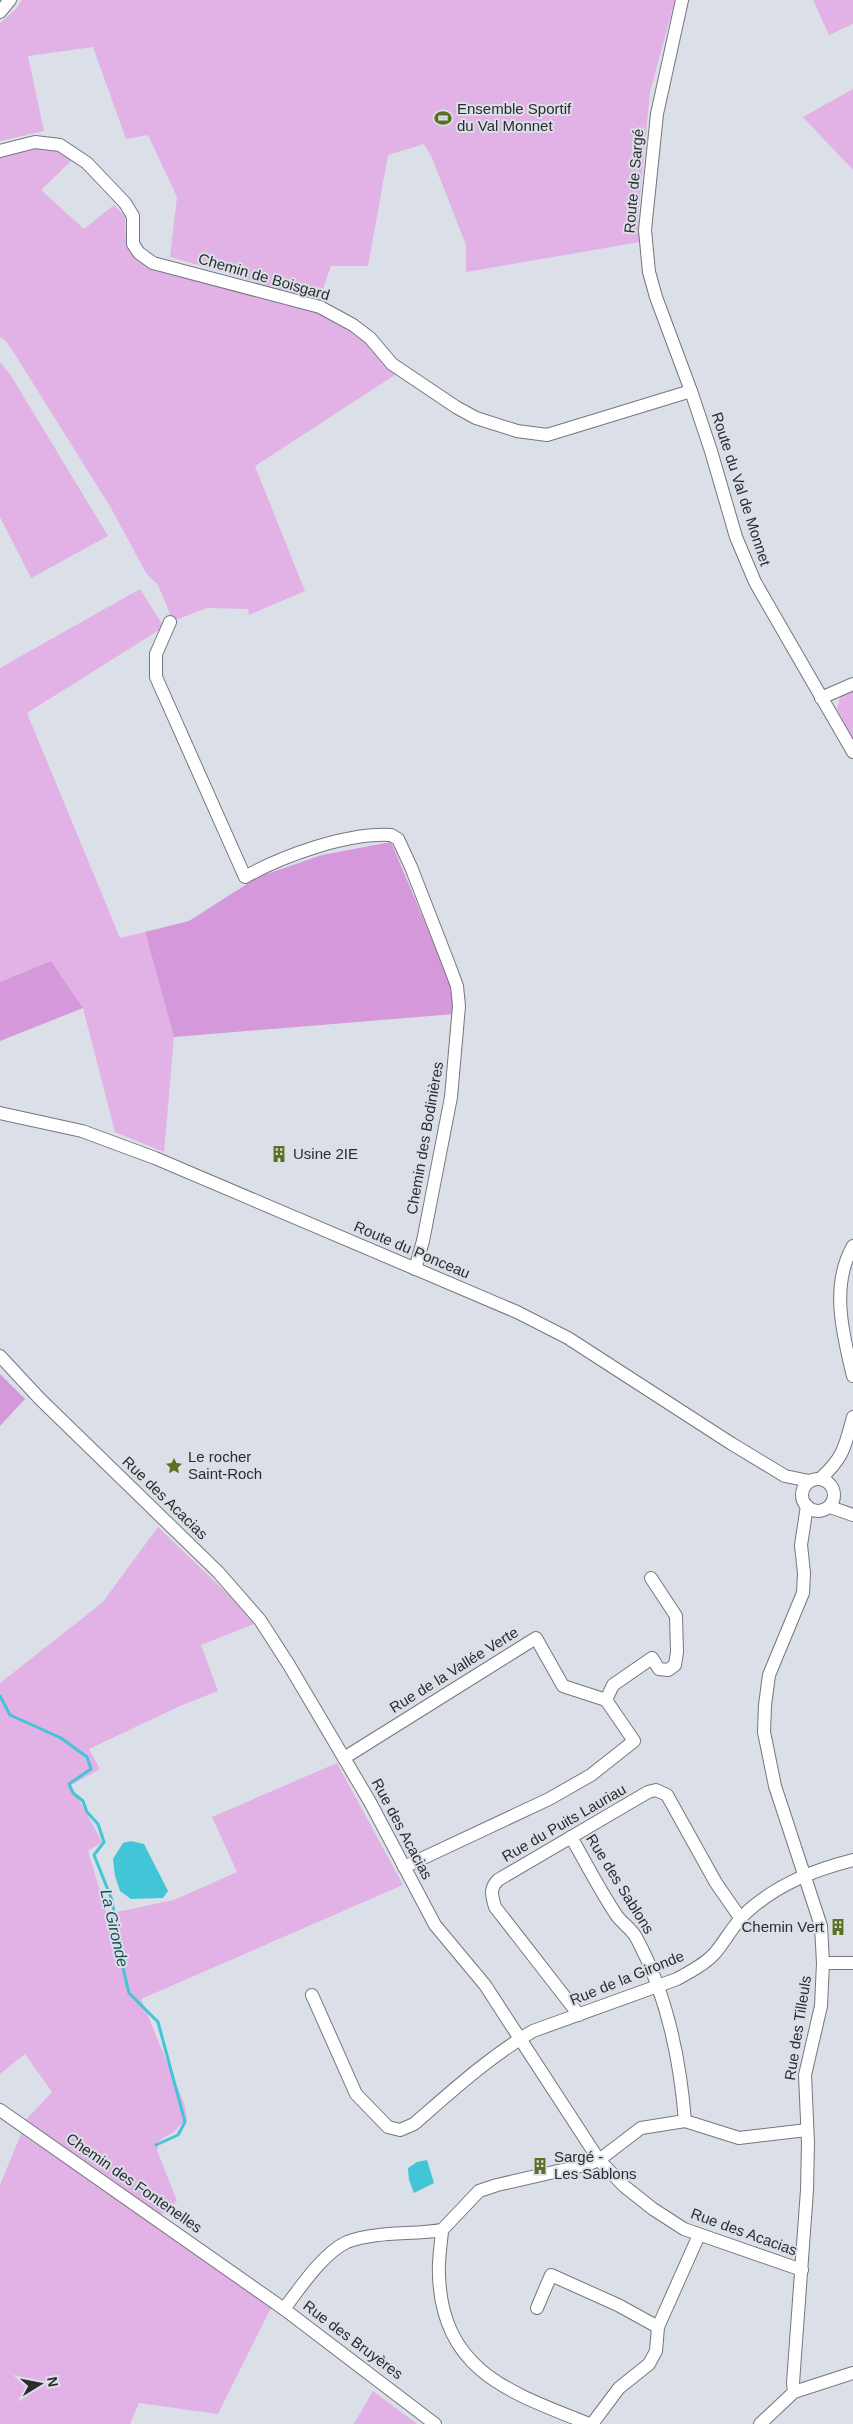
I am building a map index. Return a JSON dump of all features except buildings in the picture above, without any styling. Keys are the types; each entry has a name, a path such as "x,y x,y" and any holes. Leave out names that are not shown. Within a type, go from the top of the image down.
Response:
{"street":[{"path":"0,12 10,0"},
{"name":"Route de Sargé","path":"682,0 657,114 645,230 649,272 656,298 691,391"},
{"name":"Chemin de Boisgard","path":"0,151 35,142 60,145 87,163 124,203 132,216 133,244 139,253 152,262 320,307 353,325 370,338 392,364 456,407 476,418 517,431 548,435 691,391"},
{"name":"Route du Val de Monnet","path":"691,391 712,450 736,537 755,582 853,752"},
{"name":"Chemin des Bodinières","path":"170,622 156,654 156,678 245,877 277,860 319,847 346,840 391,835 398,839 407,859 448,962 457,986 459,1006 452,1097 424,1241 415,1269"},
{"path":"821,698 853,684"},
{"name":"Route du Ponceau","path":"0,1113 82,1131 155,1158 517,1312 568,1338 723,1439 785,1476 811,1484"},
{"path":"853,1246 849,1253 842,1282 840,1312 853,1376"},
{"name":"Rue des Acacias","path":"0,1356 44,1403 240,1596 260,1620 289,1665 370,1802 435,1925 485,1985 599,2160 624,2186 653,2209 684,2229 802,2270"},
{"path":"853,1416 844,1452 836,1463 811,1484 807,1506 829,1500 853,1511"},
{"path":"802,1535 829,1500 836,1463"},
{"path":"811,1484 829,1500 853,1515"},
{"name":"Rue des Tilleuls","path":"794,2392 793,2383 807,2190 805,2074 821,2006 823,1963 820,1926 775,1786 764,1732 769,1675 803,1593 804,1573 800,1545 807,1506"},
{"path":"404,1867 549,1799 591,1775 634,1741 606,1700 613,1685 652,1658 659,1669 668,1670 675,1665 677,1652 676,1616 651,1578"},
{"name":"Rue de la Vallée Verte","path":"344,1758 536,1638 563,1686 606,1700"},
{"name":"Rue du Puits Lauriau","path":"579,2015 495,1908 491,1894 492,1886 498,1880 648,1792 656,1790 667,1795 716,1883 741,1919"},
{"name":"Rue des Sablons","path":"571,1837 618,1917 632,1930 638,1939 657,1986 674,2040 685,2121"},
{"name":"Rue de la Gironde","path":"312,1995 356,2094 388,2127 400,2130 414,2124 488,2060 520,2039 533,2032 677,1979 714,1954 741,1919 772,1892 803,1876 853,1860"},
{"path":"823,1963 853,1963"},
{"name":"Chemin des Fontenelles","path":"0,2110 249,2284"},
{"path":"699,2235 658,2327 656,2351 649,2364 619,2388 591,2424 502,2386 485,2375 469,2359 448,2326 443,2310 439,2274 442,2230 479,2191 599,2160 641,2128 685,2121 739,2138 807,2130"},
{"path":"284,2309 327,2257 348,2242 372,2237 442,2230"},
{"path":"537,2308 550,2275 618,2305 658,2327"},
{"name":"Rue des Bruyères","path":"249,2284 435,2424"},
{"path":"760,2424 794,2392 853,2373"}],"shaded area":[{"name":"Ensemble Sportif du Val Monnet","path":"22,0 675,0 650,92 638,218 640,242 466,272 466,245 432,158 424,144 388,155 368,266 331,266 319,300 170,257 177,197 148,135 126,139 93,47 28,56 44,131 0,141 0,23 16,9"},
{"path":"813,0 853,0 853,24 829,35"},
{"path":"853,89 853,170 803,117"},
{"path":"39,146 62,153 71,161 41,190 84,229 114,205 125,216 126,242 136,257 153,266 318,312 354,331 385,363 398,373 255,466 305,591 249,615 248,609 207,608 173,621 158,585 146,573 111,508 14,353 6,341 0,337 0,156"},
{"path":"0,362 10,374 108,536 31,578 0,517"},
{"path":"140,589 164,627 27,713 120,938 145,932 174,1037 164,1152 115,1132 83,1008 51,961 0,982 0,668"},
{"path":"853,690 853,740 837,709 840,697"},
{"path":"391,842 450,982 454,1014 174,1037 145,932 189,921 258,877 322,855"},
{"path":"51,961 83,1008 0,1041 0,982"},
{"path":"0,1374 25,1399 0,1426"},
{"path":"158,1527 235,1601 254,1624 201,1645 218,1691 180,1706 89,1749 100,1769 71,1785 102,1842 88,1851 107,1914 174,1900 237,1872 212,1817 337,1763 403,1885 141,1999 184,2103 187,2118 175,2131 159,2141 157,2150 177,2201 161,2215 23,2123 52,2092 25,2054 0,2074 0,1683 102,1603"},
{"path":"21,2134 153,2222 271,2308 218,2414 139,2403 130,2424 0,2424 0,2185"},
{"path":"373,2391 417,2424 354,2424"}],"water":[{"path":"131,1841 144,1844 168,1891 163,1898 131,1899 120,1891 115,1876 113,1859 123,1843"},
{"path":"427,2160 434,2183 414,2193 409,2180 408,2168 417,2162"}],"waterway":[{"name":"La Gironde","path":"0,1696 10,1715 61,1738 87,1757 91,1769 69,1784 73,1793 83,1801 87,1812 98,1824 104,1842 94,1855 112,1900 121,1960 129,1993 158,2022 185,2122 178,2135 156,2145"}],"place":[{"name":"Ensemble Sportif du Val Monnet","path":"443,118"},
{"name":"Usine 2IE","path":"279,1154"},
{"name":"Le rocher Saint-Roch","path":"174,1466"},
{"name":"Chemin Vert","path":"838,1927"},
{"name":"Sargé - Les Sablons","path":"540,2166"}]}
